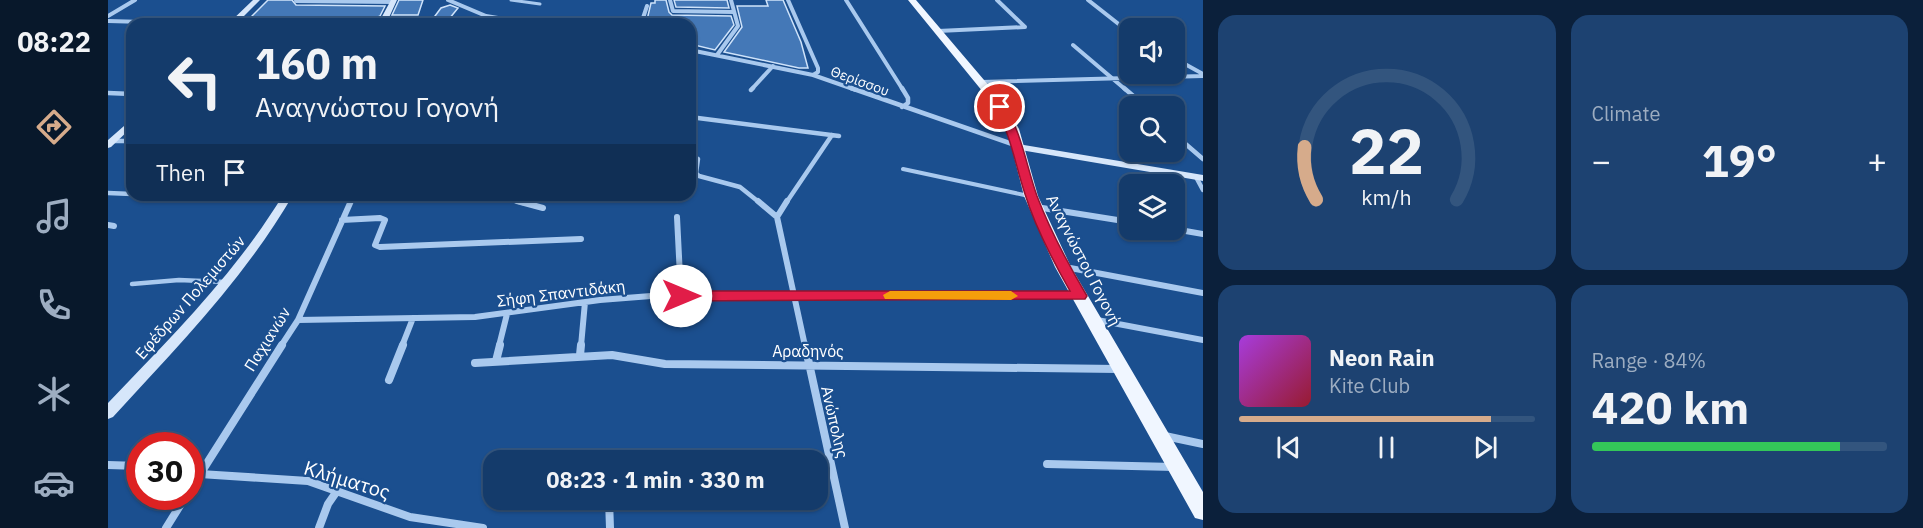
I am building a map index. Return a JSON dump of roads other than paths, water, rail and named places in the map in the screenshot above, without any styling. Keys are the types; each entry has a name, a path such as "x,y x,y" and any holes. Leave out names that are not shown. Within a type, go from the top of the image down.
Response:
{"main road":[{"name":"Αναγνώστου Γογονή","path":"912,0 981,82 1013,129 1034,202 1063,267 1203,511"}],"street":[{"path":"108,16 135,0"},
{"path":"238,18 257,0"},
{"path":"448,0 486,16 498,18"},
{"path":"670,0 673,11 734,12"},
{"path":"717,55 738,26 731,0"},
{"path":"788,0 818,68 818,72 813,75"},
{"path":"846,0 861,20 908,98 908,103 902,107"},
{"path":"938,31 1025,27 998,0"},
{"path":"1088,0 1119,24"},
{"path":"296,1 394,1 385,18"},
{"path":"643,18 647,6"},
{"path":"108,21 126,21"},
{"path":"1073,45 1134,96"},
{"name":"Θερίσσου","path":"696,51 813,75 1018,147"},
{"path":"1185,64 1203,75"},
{"path":"751,90 773,66"},
{"path":"981,82 1203,75"},
{"path":"108,93 126,94"},
{"path":"696,118 835,136 777,217 740,188 699,176 696,173 698,159 696,158"},
{"path":"111,140 126,127"},
{"path":"111,140 126,141"},
{"path":"1185,143 1203,159"},
{"path":"1018,147 1200,178 1203,190"},
{"path":"108,193 126,194"},
{"name":"Εφέδρων Πολεμιστών","path":"108,414 228,282 255,249 285,201"},
{"name":"Παχιανών","path":"204,468 298,320 350,201"},
{"path":"519,201 543,208"},
{"path":"1034,202 1119,220"},
{"path":"677,217 681,296"},
{"name":"Ανώπολης","path":"777,217 845,528"},
{"path":"342,220 380,218 385,220 375,245 380,247 582,239"},
{"path":"1185,231 1203,234"},
{"path":"1063,267 1203,292"},
{"name":"Σήφη Σπαντιδάκη","path":"298,320 507,314 585,302 651,296 1080,296"},
{"path":"580,355 585,302"},
{"path":"496,361 507,314"},
{"path":"389,380 413,318"},
{"path":"1093,320 1203,340"},
{"name":"Αραδηνός","path":"475,363 580,355 612,355 665,364 1121,369"},
{"path":"1158,434 1203,444"},
{"path":"1047,464 1178,468"},
{"path":"108,465 126,466"},
{"name":"Κλήματος","path":"204,471 309,481 410,517 483,528"},
{"path":"319,528 328,504 337,491"},
{"path":"166,528 177,510"},
{"path":"609,510 610,528"}],"lane":[{"path":"511,0 540,4"},
{"path":"903,170 1034,202"},
{"path":"132,284 179,280 228,282"}]}
